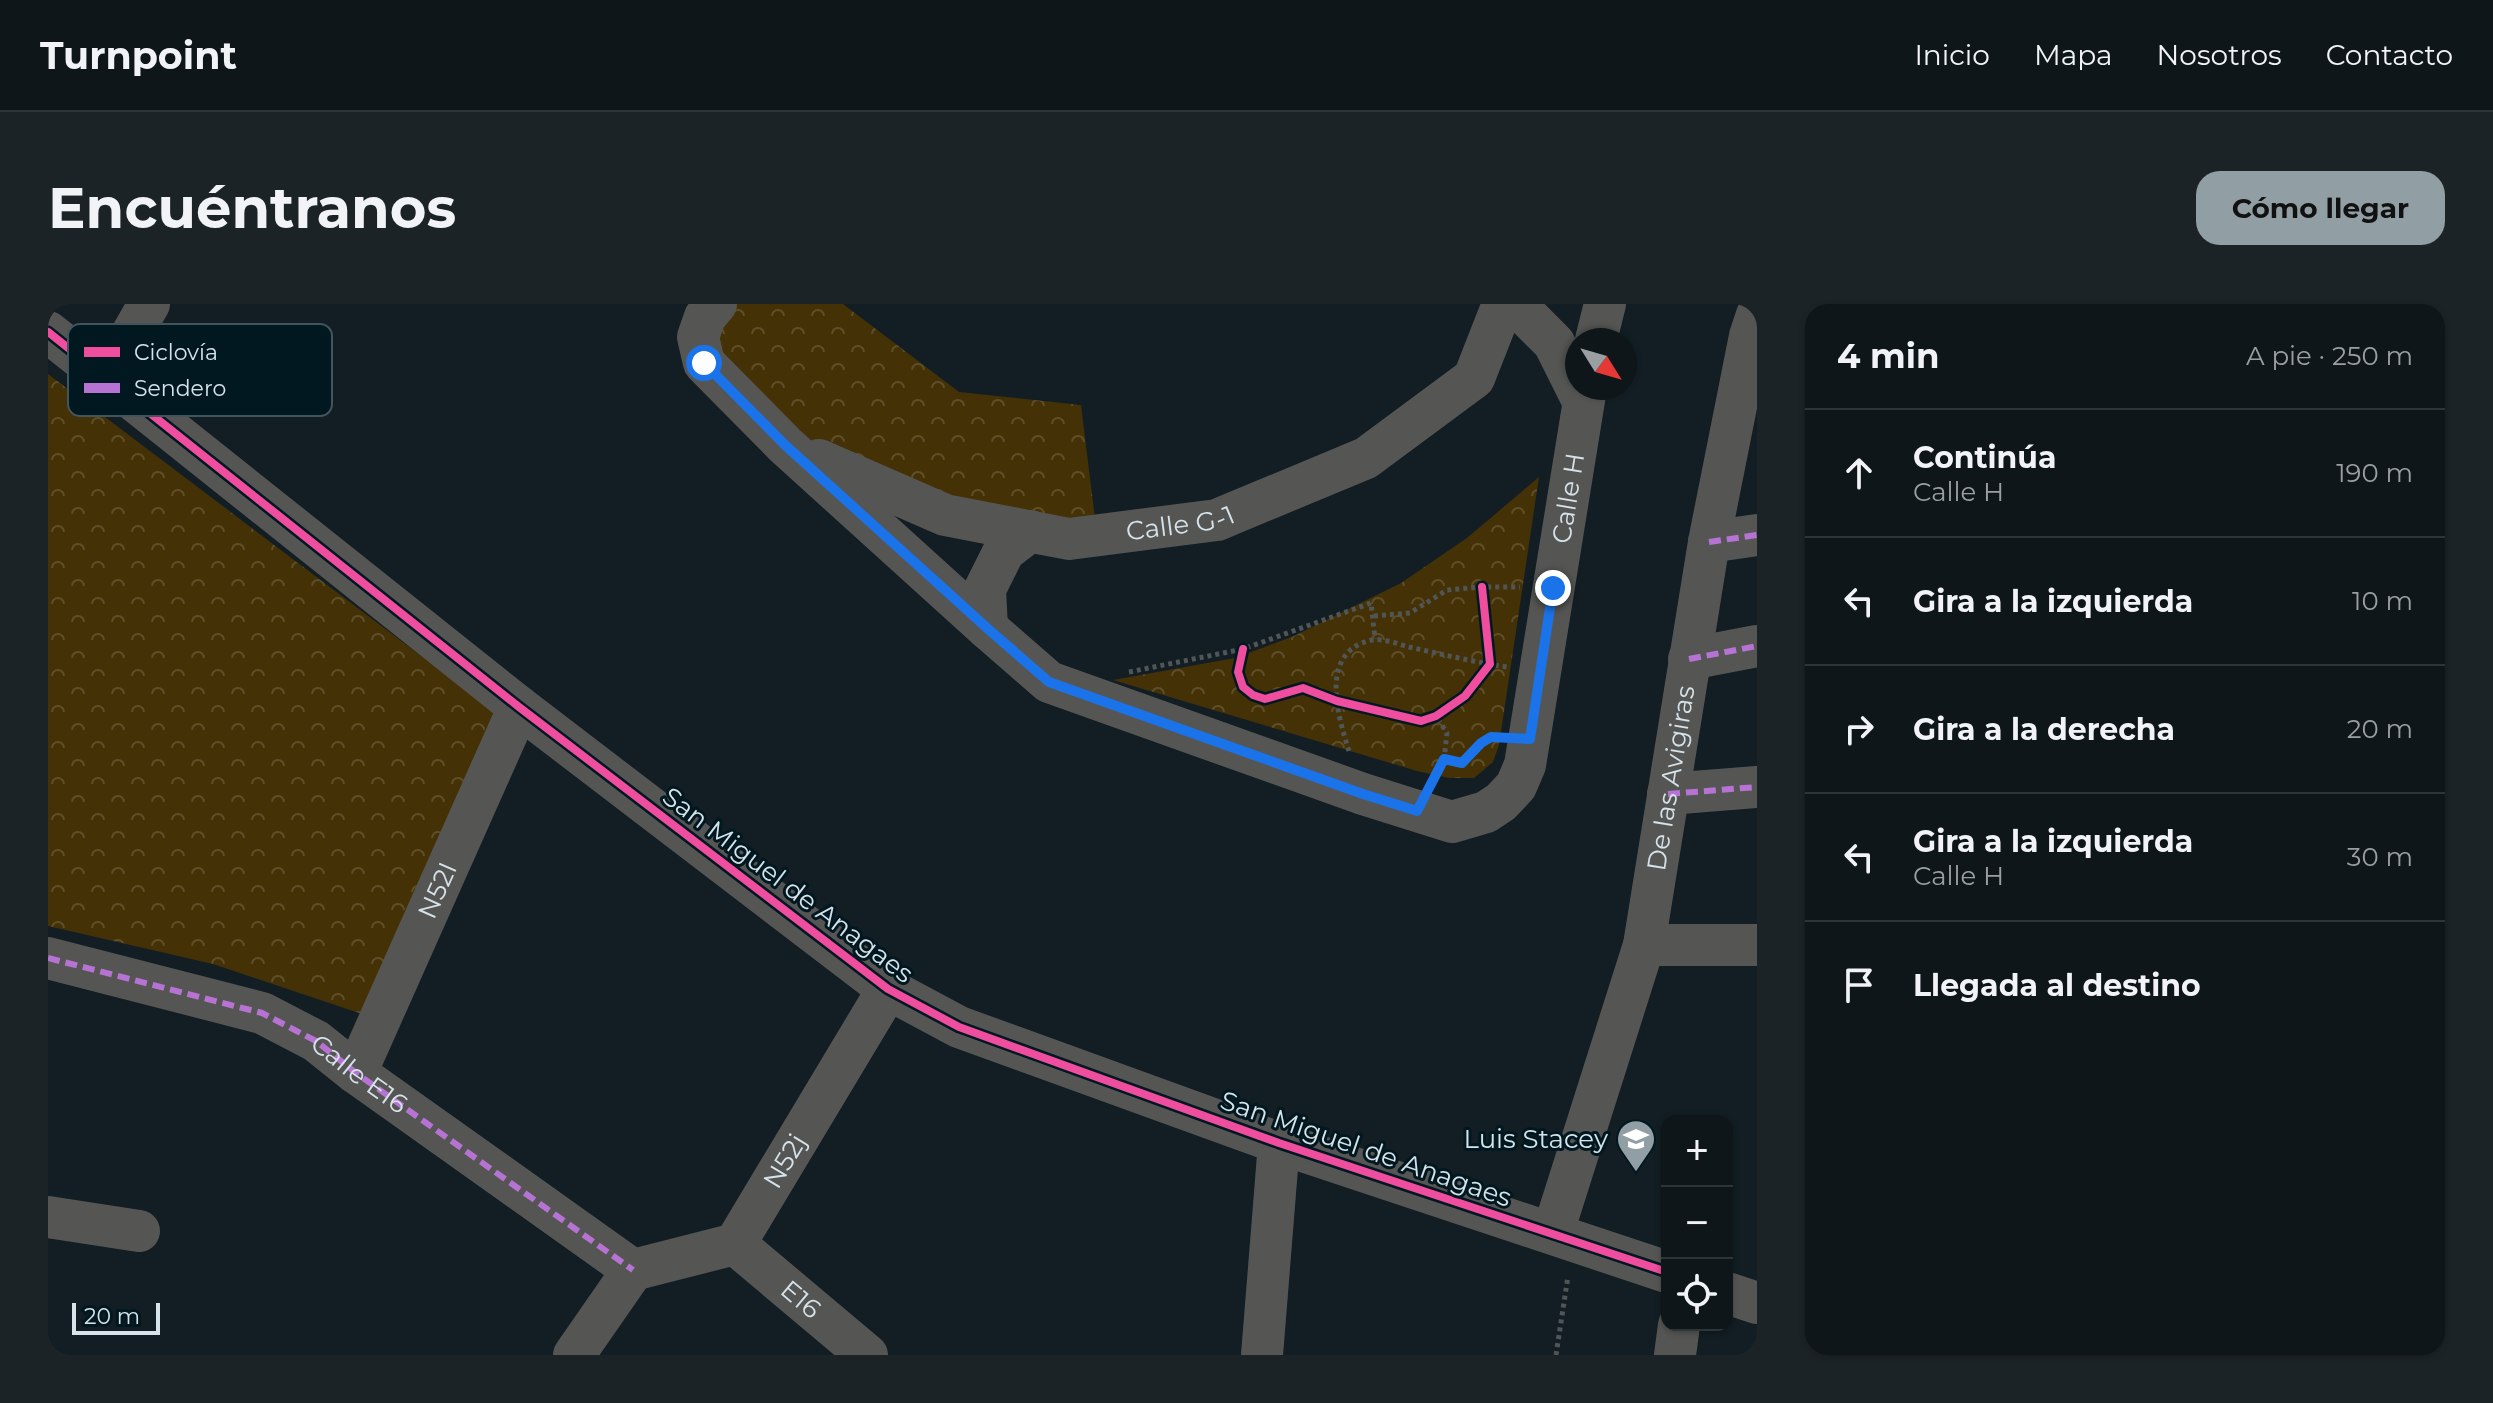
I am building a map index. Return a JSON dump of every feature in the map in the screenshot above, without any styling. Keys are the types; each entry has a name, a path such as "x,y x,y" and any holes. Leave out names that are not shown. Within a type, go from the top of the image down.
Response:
{"street":[{"path":"138,324 149,304"},
{"name":"Calle H","path":"716,304 705,317 698,337 704,363 785,445 1049,682 1363,794 1452,822 1477,815 1501,802 1516,786 1525,765 1584,400"},
{"name":"Calle G-1","path":"785,445 945,515 1069,539 1217,520 1366,458 1474,378 1503,304"},
{"path":"1515,304 1554,343 1565,361"},
{"path":"1599,328 1605,304"},
{"name":"De las Avigiras","path":"1564,1236 1644,945 1709,542 1755,329"},
{"name":"San Miguel de Anagaes","path":"48,332 68,348"},
{"name":"San Miguel de Anagaes","path":"155,416 519,707 888,989 959,1027 1279,1143 1661,1270"},
{"path":"987,628 985,589 1004,551 1030,531"},
{"path":"1709,542 1757,535"},
{"path":"1689,659 1757,646"},
{"name":"N52I","path":"356,1073 519,707"},
{"path":"1668,794 1757,787"},
{"path":"1644,945 1757,945"},
{"name":"Calle E16","path":"48,958 262,1013 316,1041 356,1073 633,1270"},
{"name":"N52j","path":"735,1244 888,989"},
{"path":"1262,1355 1279,1143"},
{"path":"48,1217 139,1231"},
{"path":"574,1355 633,1270 735,1244"},
{"name":"E16","path":"735,1244 867,1355"},
{"path":"1733,1295 1757,1303"},
{"path":"1675,1355 1678,1331"}],"path":[{"path":"1243,649 1238,672 1243,687 1253,695 1265,699 1303,688 1337,701 1421,721 1436,716 1465,696 1490,664 1482,587"},
{"path":"1374,616 1410,613 1447,590 1553,588"},
{"path":"1122,673 1243,649 1371,603 1375,639"},
{"path":"1363,794 1340,724 1337,701 1338,667 1349,649 1375,639 1539,673"},
{"path":"1417,811 1444,759 1447,733 1436,716"},
{"path":"1444,759 1462,763 1491,737 1530,739"},
{"path":"1556,1355 1569,1263 1564,1236"}],"green space":[{"path":"719,304 843,304 959,392 1081,405 1097,535 779,452 714,397"},
{"path":"48,374 68,389 68,416 104,416 498,714 371,1017 213,964 48,926"},
{"path":"1539,477 1499,745 1493,762 1474,778 1449,778 1417,771 1113,680 1235,658 1294,636 1401,583 1467,538"}],"marked path":[{"path":"1709,542 1757,535"},
{"path":"1689,659 1757,646"},
{"path":"1668,794 1757,787"},
{"path":"48,958 262,1013 316,1041 356,1073 633,1270"}],"cycle path":[{"path":"48,332 68,348"},
{"path":"154,416 519,707 888,989 959,1027 1279,1143 1661,1270"},
{"path":"1243,649 1238,672 1243,687 1253,695 1265,699 1303,688 1337,701 1421,721 1436,716 1465,696 1490,664 1482,587"}],"place":[{"name":"Luis Stacey","path":"1636,1173"}],"route":[{"path":"704,363 785,445 1049,682 1417,811 1444,759 1462,763 1491,737 1530,739 1553,588"}]}
